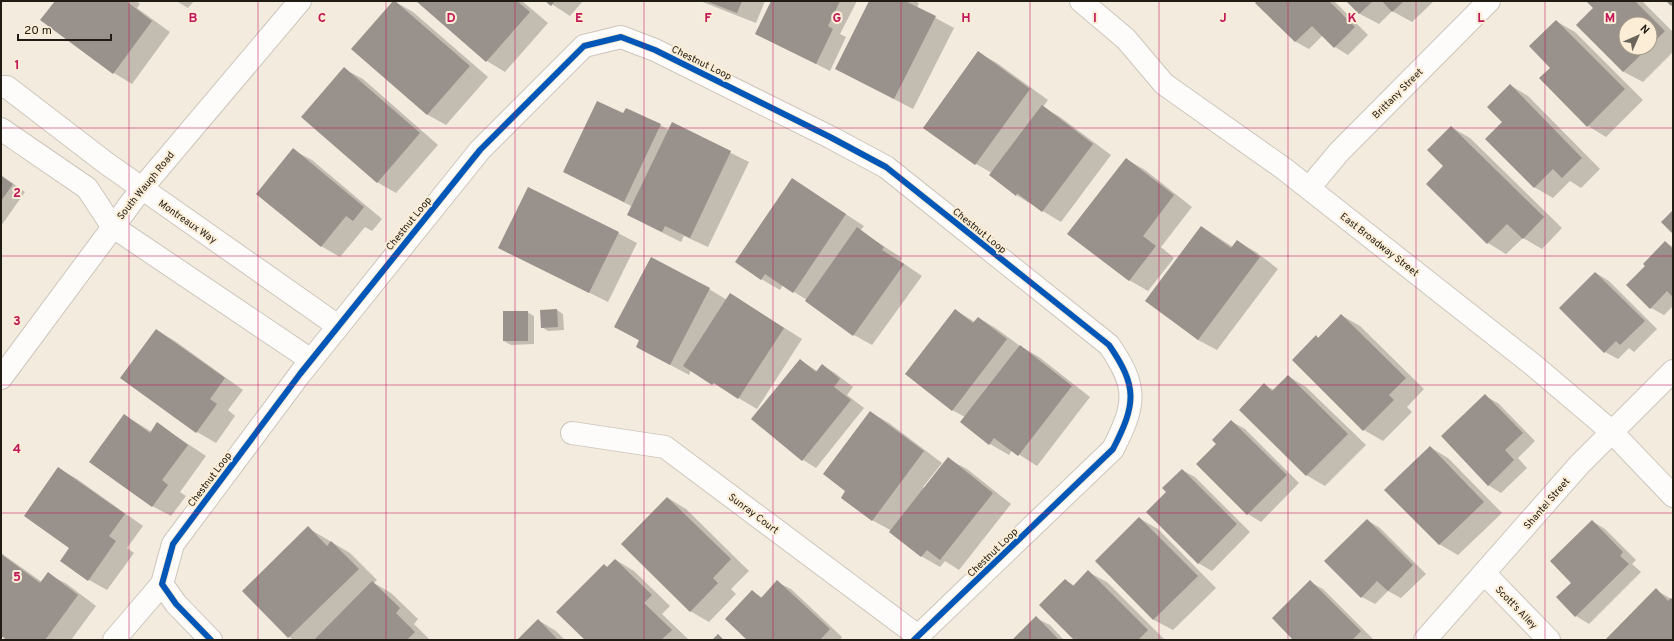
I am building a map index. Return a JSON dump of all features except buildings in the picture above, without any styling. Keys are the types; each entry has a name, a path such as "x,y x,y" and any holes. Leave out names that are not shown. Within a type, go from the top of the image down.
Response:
{"street":[{"name":"South Waugh Road","path":"1,378 112,226 142,188 300,1"},
{"name":"East Broadway Street","path":"1081,1 1126,39 1164,84 1309,188 1532,364 1611,431 1673,496"},
{"name":"Brittany Street","path":"1309,188 1339,152 1489,1"},
{"name":"Chestnut Loop","path":"162,584 173,544 311,360 480,150 584,46 621,37 655,50 830,137 886,167 1108,344 1122,364 1132,392 1127,421 1113,449 916,638"},
{"name":"Montreaux Way","path":"1,87 8,87 142,188 338,326"},
{"path":"1,129 87,188 112,226 311,360"},
{"name":"Shantel Street","path":"1426,640 1611,431 1673,371"},
{"name":"Sunray Court","path":"572,433 665,447 916,638"},
{"name":"Scott's Alley","path":"1484,573 1549,640"},
{"path":"114,640 162,584 176,604 211,640"}],"cycle path":[{"path":"211,640 176,604 162,584 173,544 300,374 480,150 584,46 621,37 655,50 830,137 886,167 1109,345 1125,373 1129,384 1129,407 1126,420 1113,449 914,640"}]}
